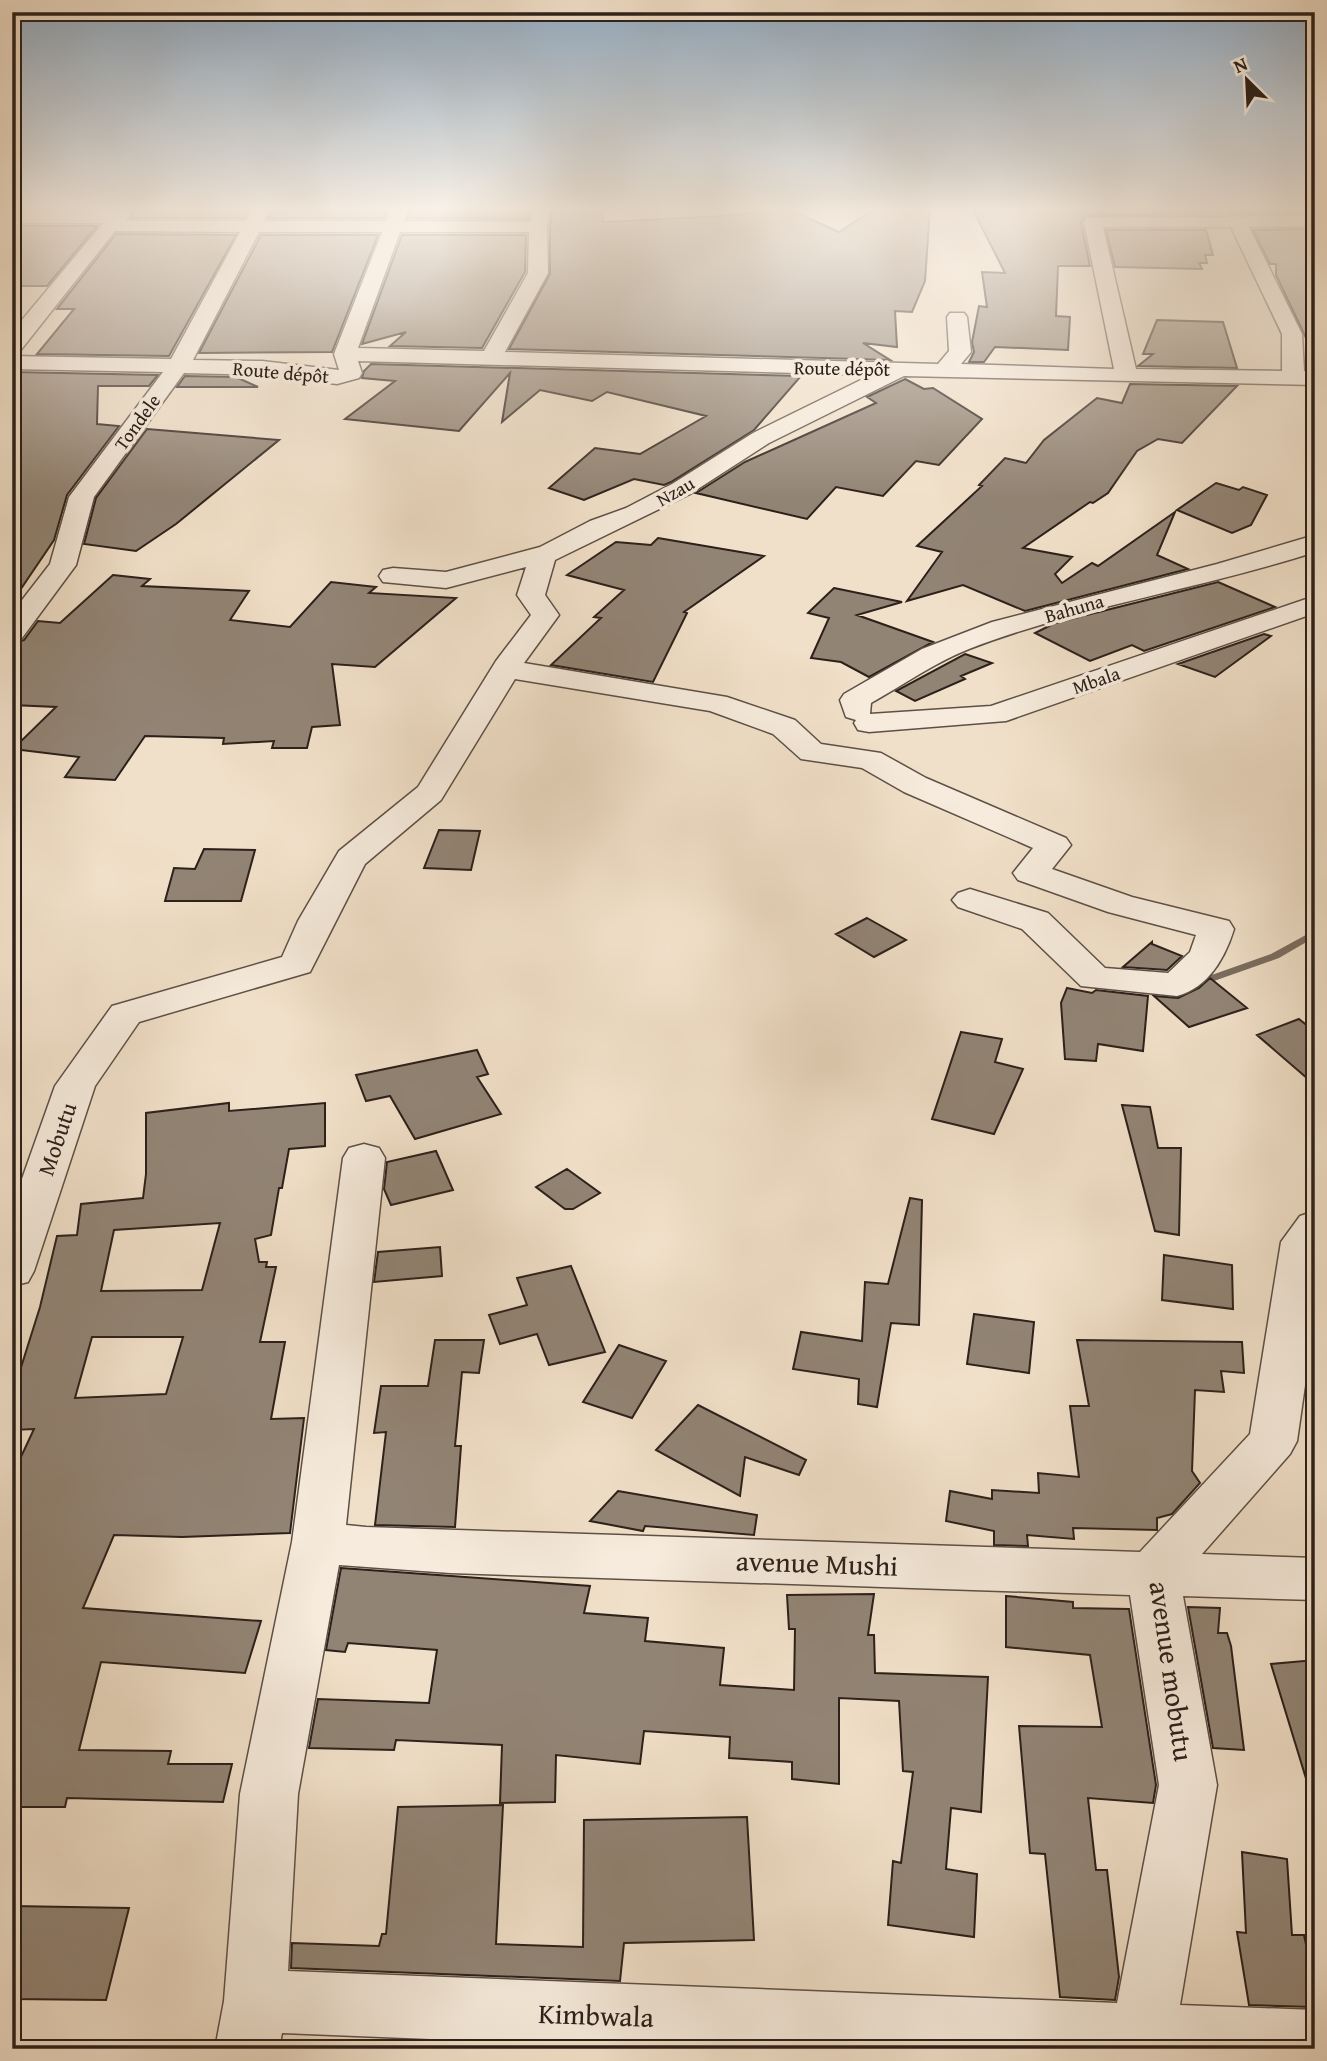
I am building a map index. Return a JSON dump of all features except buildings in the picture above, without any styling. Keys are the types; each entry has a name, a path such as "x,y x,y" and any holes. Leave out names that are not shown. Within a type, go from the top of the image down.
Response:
{"street":[{"path":"12,346 46,304"},
{"name":"Tondele","path":"12,632 63,565 82,497 179,365 211,304"},
{"path":"345,354 364,304"},
{"path":"491,358 521,304"},
{"path":"1110,304 1126,376 1304,377 1292,334 1277,304"},
{"path":"945,369 960,352 957,317"},
{"name":"Route dépôt","path":"12,362 262,368 337,377 351,373 345,354 900,369"},
{"name":"Nzau","path":"393,576 446,580 542,555 599,526 635,513 681,489 761,438 900,369 1126,376"},
{"name":"Bahuna","path":"863,717 855,699 957,644 1059,612 1189,580 1315,543"},
{"name":"Mobutu","path":"12,1271 75,1086 125,1014 297,964 316,921 351,858 429,793 506,669 545,615 531,595 542,555"},
{"name":"Mbala","path":"863,717 995,715 1315,604"},
{"path":"506,669 716,703 784,727 812,752 870,760 915,785 1054,845 1030,873 1120,905 1216,929 1207,956 1177,985 1094,978 1035,921 970,900"},
{"path":"251,2025 269,1794 318,1542 364,1158"},
{"name":"avenue mobutu","path":"1143,2036 1188,1785 1153,1573 1273,1441 1303,1241 1315,1226"},
{"name":"avenue Mushi","path":"318,1542 366,1548 450,1552 1315,1579"},
{"name":"Kimbwala","path":"251,2025 1143,2036 1315,2042"}],"waterway":[{"path":"1193,985 1275,956 1315,933"}]}
